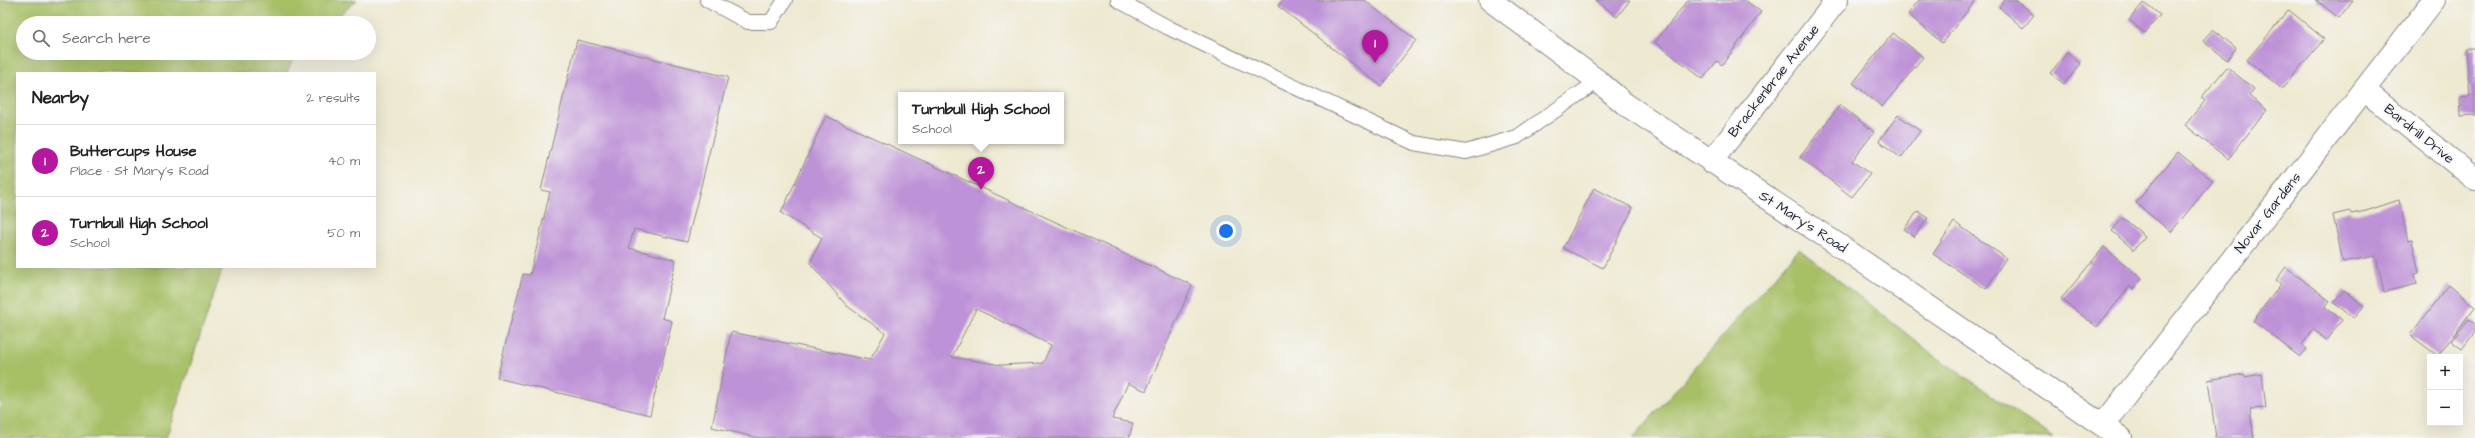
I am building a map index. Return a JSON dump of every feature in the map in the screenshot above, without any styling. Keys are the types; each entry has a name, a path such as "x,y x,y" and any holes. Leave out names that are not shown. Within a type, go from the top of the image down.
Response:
{"street":[{"name":"St Mary's Road","path":"1490,0 1598,81 1625,104 1843,248 2121,438"},
{"name":"Brackenbrae Avenue","path":"1711,162 1837,0"},
{"name":"Novar Gardens","path":"2103,426 2434,0"},
{"name":"Bardrill Drive","path":"2364,90 2475,179"}],"lane":[{"path":"707,0 748,22 771,22 785,0"},
{"path":"1118,0 1169,28 1414,143 1466,152 1517,137 1598,81"}],"green space":[{"path":"0,0 357,0 339,16 16,16 16,60 293,60 287,72 16,72 16,268 223,268 166,438 0,438"},
{"path":"1799,249 1931,353 2053,438 1633,438"}],"building":[{"path":"1283,0 1364,0 1416,40 1381,86 1278,6"},
{"path":"1596,0 1630,0 1617,17"},
{"path":"1688,0 1745,0 1761,12 1722,65 1717,61 1703,79 1655,42"},
{"path":"1919,0 1976,0 1942,43 1908,14"},
{"path":"2005,0 2016,0 2034,15 2023,28 1999,7"},
{"path":"2316,0 2353,0 2339,18"},
{"path":"2144,2 2160,15 2145,33 2129,20"},
{"path":"2289,10 2324,39 2282,89 2247,60"},
{"path":"2213,29 2236,48 2227,60 2203,40"},
{"path":"1893,33 1923,57 1882,107 1853,83"},
{"path":"577,40 728,77 687,242 634,229 629,248 676,260 662,318 672,321 650,415 497,378 523,274 530,275 550,192 541,190"},
{"path":"2466,49 2475,49 2475,115 2461,116 2460,97 2470,96"},
{"path":"2067,53 2081,64 2064,84 2050,73"},
{"path":"2227,67 2254,89 2249,96 2267,110 2228,159 2185,125 2205,101 2201,98"},
{"path":"1840,105 1874,132 1852,161 1870,174 1852,197 1800,157"},
{"path":"1898,115 1920,131 1901,158 1879,141"},
{"path":"826,116 1192,285 1146,391 1128,383 1112,419 1133,423 1129,438 759,438 712,427 731,332 870,360 885,333 847,306 810,263 822,238 781,213","holes":["976,309 1051,345 1043,363 1001,365 952,357"]},
{"path":"2178,152 2213,181 2171,232 2136,203"},
{"path":"1594,188 1633,208 1603,268 1563,248"},
{"path":"2399,200 2408,241 2412,240 2419,273 2415,274 2417,284 2384,292 2376,256 2343,262 2333,215 2350,211 2351,214 2366,211"},
{"path":"1918,211 1928,218 1914,237 1904,229"},
{"path":"2123,218 2145,236 2134,250 2112,231"},
{"path":"1954,222 2006,258 1986,289 1933,254"},
{"path":"2104,247 2142,279 2133,289 2130,286 2097,327 2061,299"},
{"path":"2286,267 2330,301 2325,307 2342,320 2326,340 2313,329 2302,345 2307,349 2300,357 2253,321 2281,284 2276,280"},
{"path":"2449,285 2475,307 2440,354 2435,354 2410,335"},
{"path":"2344,290 2364,306 2354,318 2334,303"},
{"path":"2469,319 2475,324 2475,332 2462,349 2451,341"},
{"path":"2244,374 2245,377 2262,374 2266,408 2250,409 2254,438 2216,438 2208,380"}],"place":[{"name":"Buttercups House","path":"1375,63"},
{"name":"Turnbull High School","path":"981,190"}]}
